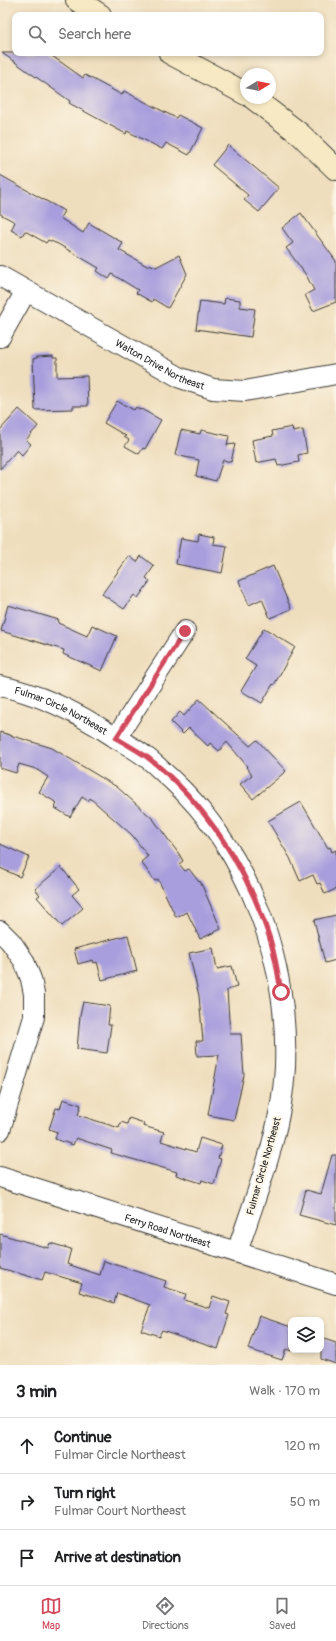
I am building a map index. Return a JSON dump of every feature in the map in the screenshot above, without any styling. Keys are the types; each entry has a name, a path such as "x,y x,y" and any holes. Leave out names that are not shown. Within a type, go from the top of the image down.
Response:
{"street":[{"path":"77,0 95,12"},
{"path":"176,56 240,91"},
{"path":"261,104 300,134 336,170"},
{"name":"Walton Drive Northeast","path":"0,276 181,378 213,389 245,391 336,374"},
{"path":"0,337 26,291"},
{"path":"116,738 185,631"},
{"name":"Fulmar Circle Northeast","path":"0,686 41,698 84,716 147,758 178,786 212,826 238,865 255,899 275,958 285,1023 284,1069 281,1100 270,1149 237,1252"},
{"path":"0,932 11,942 24,961 29,973 34,994 34,1017 0,1130"},
{"name":"Ferry Road Northeast","path":"0,1177 336,1284"}],"building":[{"path":"2,53 12,53 12,56 52,56 83,78 85,75 122,95 124,91 176,118 178,115 203,128 189,155 166,143 162,149 127,131 126,134 69,103 70,101"},
{"path":"228,145 279,188 259,212 244,200 248,195 212,165"},
{"path":"0,175 64,211 60,218 83,233 89,223 123,243 119,250 147,266 149,264 156,267 179,255 187,274 168,308 153,299 152,302 136,293 138,290 112,274 109,279 97,271 99,268 58,244 48,240 46,243 25,231 22,236 11,230 15,222 0,214"},
{"path":"301,213 336,261 336,302 313,311 305,295 314,290 306,275 286,248 293,243 282,228"},
{"path":"225,298 240,300 240,307 255,309 251,337 196,329 200,301 224,304"},
{"path":"53,356 53,358 57,358 57,377 87,376 88,406 73,406 73,409 35,410 33,359 37,357"},
{"path":"117,401 134,410 136,407 140,410 141,409 161,420 145,449 143,448 139,454 125,446 129,440 124,437 126,436 104,423"},
{"path":"19,409 38,426 26,440 31,444 22,455 17,450 0,469 0,430"},
{"path":"292,427 293,432 303,430 307,453 298,455 299,462 278,466 276,459 256,463 252,440 273,436 272,431"},
{"path":"181,430 200,434 201,430 229,436 227,445 235,444 231,462 223,460 216,481 196,476 199,460 175,455"},
{"path":"199,534 214,537 213,544 227,546 222,573 176,564 181,538 198,541"},
{"path":"129,556 137,562 141,556 154,566 146,578 150,581 138,598 134,595 124,609 102,594"},
{"path":"273,566 291,609 270,618 262,599 249,605 239,581"},
{"path":"8,605 59,620 58,623 87,636 92,625 117,636 102,671 63,654 64,650 1,631"},
{"path":"264,628 295,647 274,685 273,684 262,703 241,691 256,666 245,659"},
{"path":"199,699 250,746 257,740 286,771 253,799 240,784 252,775 246,767 247,766 227,742 219,751 210,743 208,746 189,728 183,734 171,722 180,712 184,716"},
{"path":"0,732 52,748 117,787 153,819 179,854 183,861 179,864 185,871 189,869 199,882 200,881 221,929 200,939 187,912 176,917 158,879 155,881 141,862 148,856 132,835 90,798 88,801 82,797 70,817 55,808 57,803 39,792 48,777 36,769 19,764 16,773 0,768"},
{"path":"301,802 328,848 330,847 332,852 336,850 336,889 325,894 320,883 317,884 313,875 300,881 290,858 268,821"},
{"path":"0,844 29,857 20,877 0,868"},
{"path":"61,867 79,889 72,895 83,908 62,926 37,897 40,895 35,889"},
{"path":"336,915 336,960 325,963 314,920"},
{"path":"128,935 137,971 102,980 97,962 94,963 93,960 78,964 74,949"},
{"path":"213,948 217,969 232,966 237,987 227,990 230,1034 241,1034 244,1075 234,1120 208,1115 219,1055 197,1056 196,1041 203,1041 199,996 189,953"},
{"path":"83,1002 110,1006 108,1025 111,1025 107,1053 77,1049 80,1016"},
{"path":"63,1099 81,1105 78,1115 119,1128 121,1122 127,1124 129,1118 144,1123 143,1126 164,1132 161,1141 196,1152 200,1138 222,1145 218,1158 221,1159 214,1184 202,1180 201,1183 176,1175 177,1172 111,1153 112,1150 76,1138 73,1145 55,1139 57,1132 49,1129 56,1108 60,1109"},
{"path":"332,1155 336,1155 336,1225 299,1215 306,1190 321,1194"},
{"path":"0,1234 48,1248 50,1243 71,1249 67,1264 100,1275 104,1261 166,1281 164,1287 186,1294 184,1300 209,1308 213,1296 230,1302 226,1314 229,1315 218,1349 162,1330 159,1336 141,1330 150,1305 117,1293 114,1303 79,1292 82,1283 45,1272 42,1280 0,1268"},
{"path":"259,1316 288,1326 288,1350 286,1349 282,1360 248,1349"},
{"path":"324,1339 336,1343 336,1364 321,1359 321,1353 324,1353"}],"route":[{"path":"185,631 116,738 147,758 183,790 201,810 238,865 255,899 269,936 275,958 281,992"}]}
